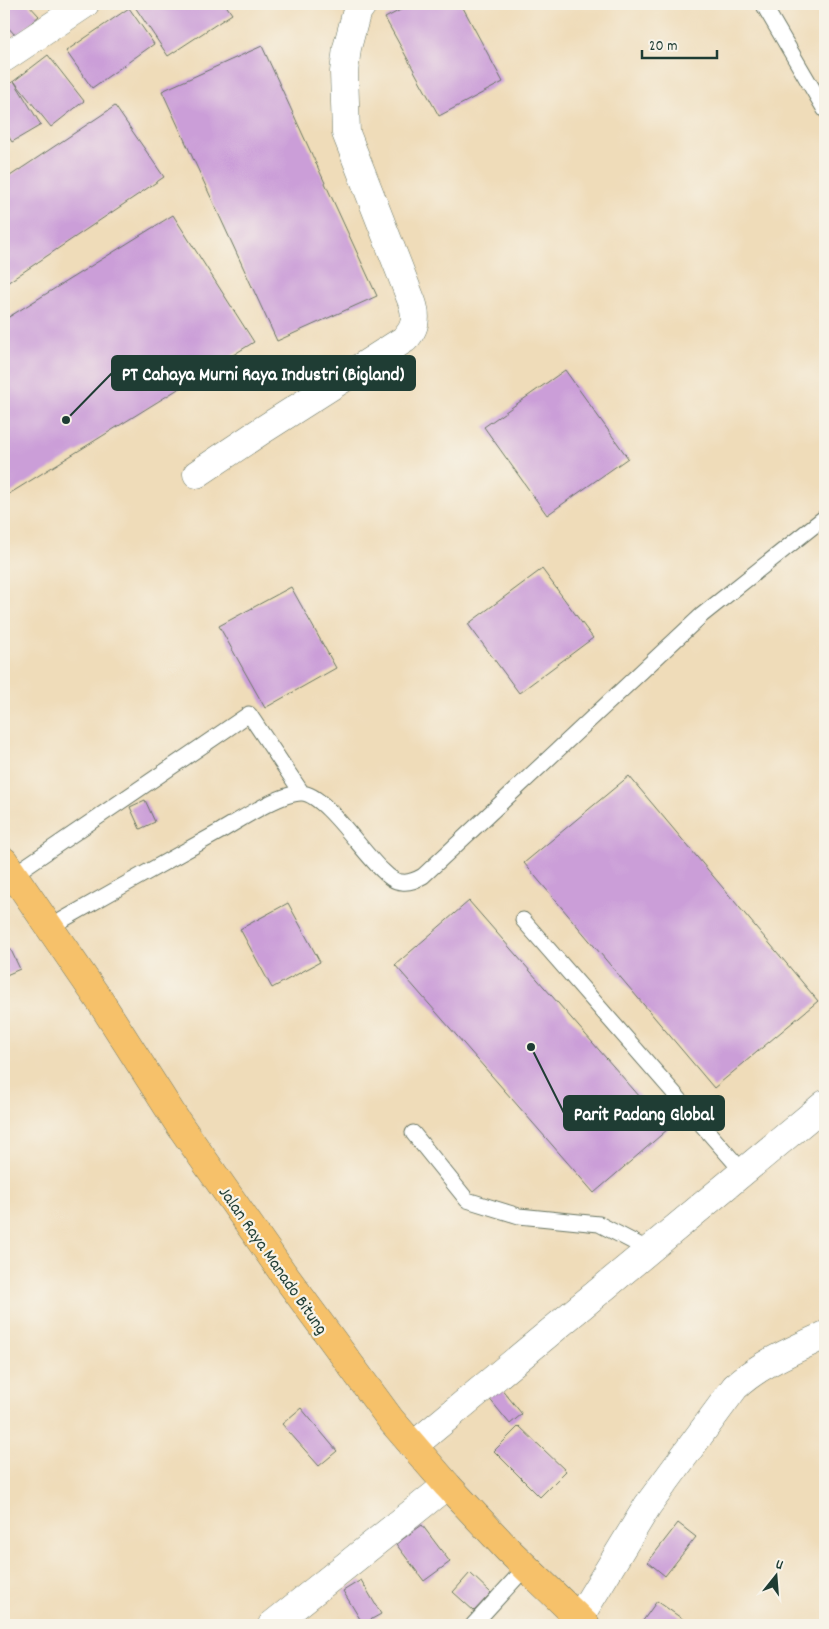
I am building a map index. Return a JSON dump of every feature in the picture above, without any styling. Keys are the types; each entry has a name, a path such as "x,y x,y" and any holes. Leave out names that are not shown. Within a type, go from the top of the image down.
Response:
{"highway":[{"name":"Jalan Raya Manado Bitung","path":"8,868 50,926 176,1120 282,1273 373,1396 412,1446 447,1484 526,1567 582,1622"}],"street":[{"path":"4,58 85,4"},
{"path":"197,474 405,339 414,325 415,312 412,302 346,133 344,72 346,48 356,14 363,4"},
{"path":"412,1446 825,1104"},
{"path":"582,1622 648,1505 735,1387 747,1376 770,1361 825,1335"},
{"path":"272,1625 447,1484"}],"lane":[{"path":"763,4 825,110"},
{"path":"50,926 257,811 290,795 302,793 313,796 326,805 371,860 392,879 400,882 414,881 423,876 702,615 825,517"},
{"path":"8,868 249,714 302,793"},
{"path":"523,920 743,1172"},
{"path":"413,1133 467,1200 519,1216 598,1224 649,1250"},
{"path":"472,1625 526,1567"}],"building":[{"path":"4,4 28,4 39,16 16,36 4,23"},
{"path":"133,4 225,4 232,14 168,56"},
{"path":"412,4 461,4 503,82 439,116 385,18"},
{"path":"129,8 154,44 92,88 66,51"},
{"path":"262,46 377,296 277,341 162,91"},
{"path":"48,55 84,101 51,127 14,81"},
{"path":"14,81 41,125 12,142 4,129 4,87"},
{"path":"115,106 164,177 4,285 4,180"},
{"path":"173,215 254,342 4,497 4,320"},
{"path":"565,370 628,458 547,515 484,427"},
{"path":"542,569 593,638 519,693 468,624"},
{"path":"291,587 336,668 265,708 219,626"},
{"path":"629,776 818,1001 714,1088 524,863"},
{"path":"145,800 155,822 140,829 130,807"},
{"path":"469,901 668,1129 594,1193 395,965"},
{"path":"288,903 320,962 272,988 240,929"},
{"path":"10,948 20,969 4,976 4,951"},
{"path":"500,1387 522,1414 510,1424 488,1397"},
{"path":"301,1408 337,1451 319,1466 282,1424"},
{"path":"519,1426 566,1471 540,1497 494,1451"},
{"path":"678,1523 696,1537 665,1576 648,1562"},
{"path":"422,1525 450,1562 424,1581 396,1544"},
{"path":"470,1573 491,1593 474,1611 453,1592"},
{"path":"361,1580 381,1614 363,1624 343,1591"},
{"path":"657,1601 684,1620 680,1625 647,1625 642,1622"}],"place":[{"name":"PT Cahaya Murni Raya Industri (Bigland)","path":"66,420"},
{"name":"Parit Padang Global","path":"531,1047"}]}
